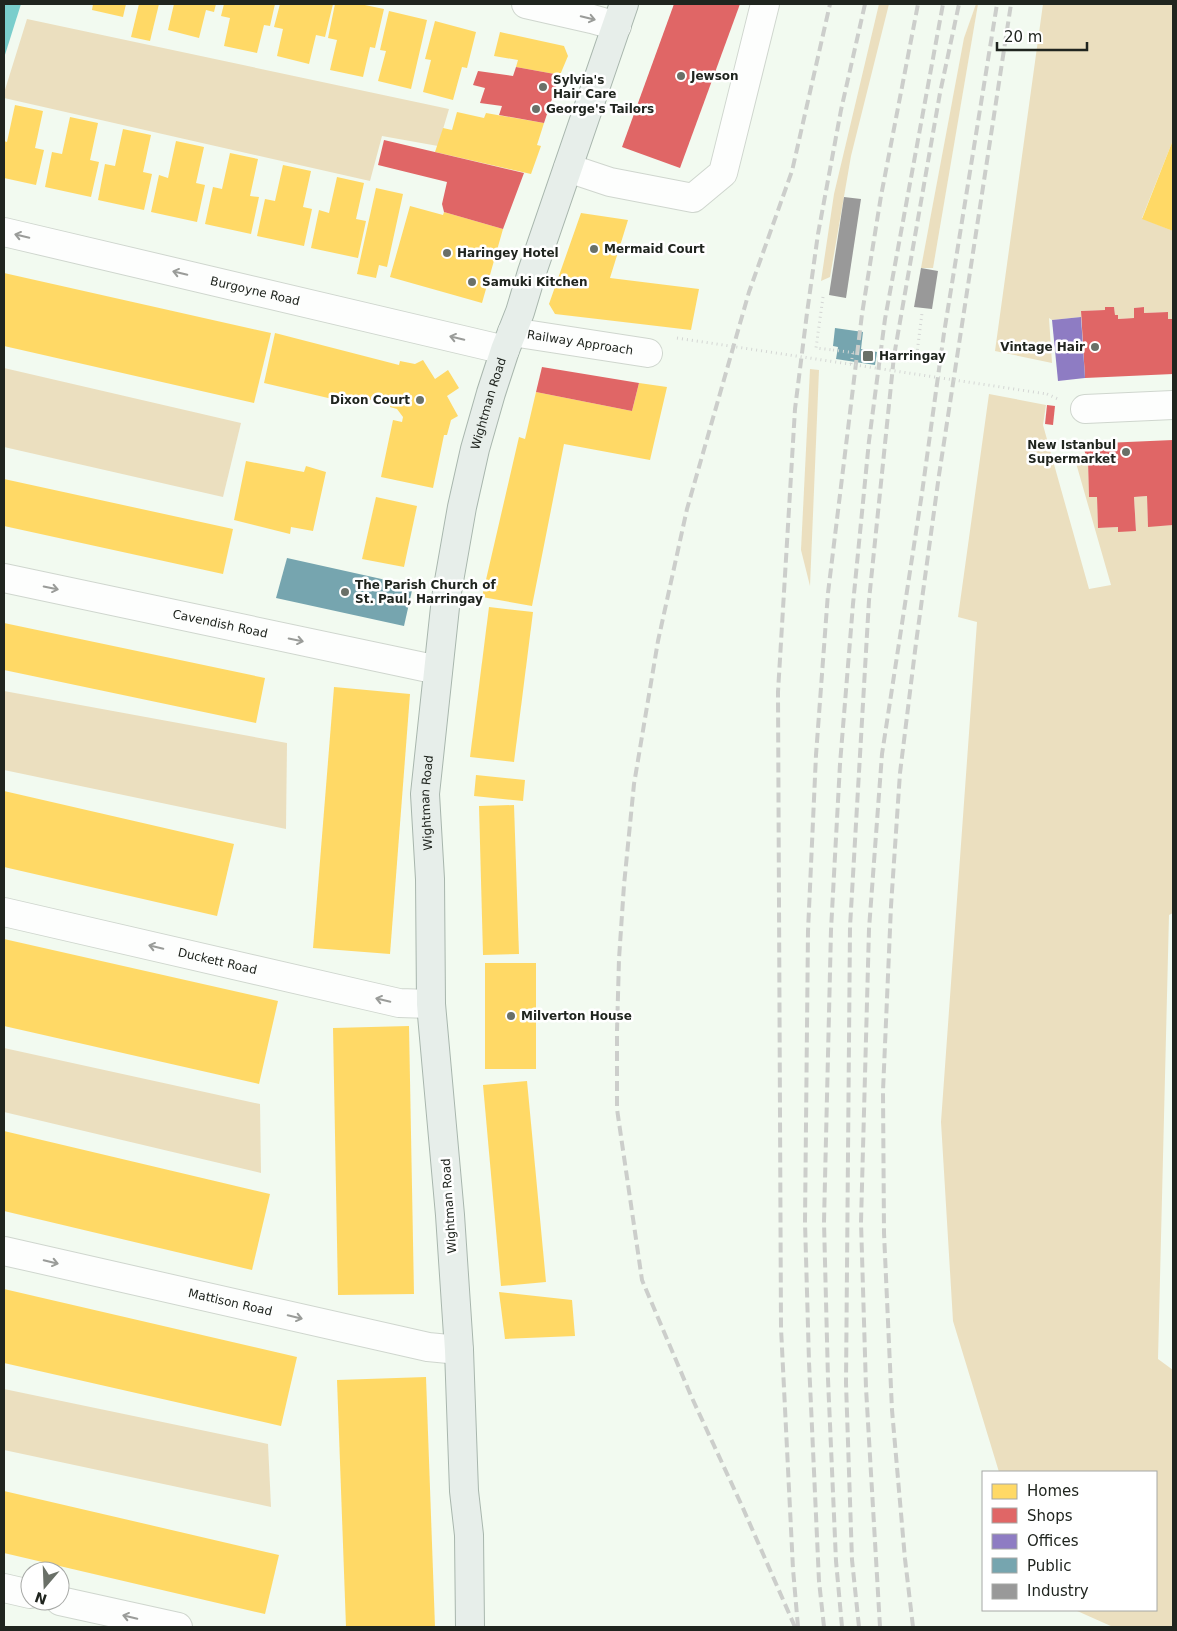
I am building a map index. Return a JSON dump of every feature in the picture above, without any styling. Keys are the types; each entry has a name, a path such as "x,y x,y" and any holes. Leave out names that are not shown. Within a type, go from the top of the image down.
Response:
{"main road":[{"name":"Wightman Road","path":"470,1627 468,1535 464,1492 459,1350 450,1215 431,1004 430,879 425,794 446,598 462,507 475,449 508,341 620,15"}],"street":[{"path":"526,4 592,19 620,15"},
{"path":"568,168 610,182 693,198 724,173 765,4"},
{"name":"Burgoyne Road","path":"4,232 508,341"},
{"name":"Railway Approach","path":"508,341 648,353"},
{"path":"1085,409 1173,405"},
{"name":"Cavendish Road","path":"4,578 438,670"},
{"name":"Duckett Road","path":"4,912 399,1004 431,1004"},
{"name":"Mattison Road","path":"4,1251 428,1347 459,1350"},
{"path":"4,1588 20,1592"},
{"path":"70,1603 178,1627"}],"path":[{"path":"823,297 816,348 916,361 922,313"},
{"path":"677,338 1046,394"},
{"path":"851,364 853,353"}],"shaded area":[{"path":"879,4 889,4 851,156 830,277 821,281 834,194"},
{"path":"976,4 978,4 933,268 921,268 964,38"},
{"path":"1043,4 1173,4 1173,140 1142,218 1173,231 1173,319 1168,319 1168,312 1144,313 1144,307 1134,308 1134,318 1118,319 1118,315 1115,315 1114,307 1105,307 1105,310 1081,311 1081,317 1052,320 1049,318 1052,363 995,351"},
{"path":"27,19 449,109 438,146 382,136 370,181 4,98"},
{"path":"4,368 241,423 223,497 4,447"},
{"path":"810,369 819,370 810,586 801,550"},
{"path":"989,394 1046,405 1043,425 1089,589 1111,585 1076,463 1088,461 1089,497 1097,497 1098,528 1118,527 1118,531 1136,531 1134,497 1147,496 1148,526 1173,525 1173,913 1169,915 1158,1359 1173,1370 1173,1627 1113,1627 1077,1611 1157,1611 1157,1471 999,1471 953,1321 941,1122 977,622 958,617"},
{"path":"4,691 287,743 286,829 4,770"},
{"path":"4,1048 260,1104 261,1173 4,1112"},
{"path":"4,1389 268,1444 271,1507 4,1450"}],"water":[{"path":"4,4 21,4 4,58"}],"building: Homes":[{"path":"93,4 126,4 123,17 92,10"},
{"path":"139,4 159,4 150,41 131,37"},
{"path":"174,4 216,4 214,12 206,10 199,38 168,30"},
{"path":"224,4 275,4 270,26 264,25 257,53 224,46 230,18 221,16"},
{"path":"280,4 333,4 325,37 316,35 309,64 277,56 283,29 274,27"},
{"path":"335,4 360,4 384,9 375,48 370,47 363,77 330,70 337,40 328,38"},
{"path":"389,11 427,20 411,89 378,81 386,51 380,50"},
{"path":"435,21 476,32 467,68 462,67 453,100 423,92 431,60 425,59"},
{"path":"500,32 564,46 568,56 560,75 516,67 518,60 494,56"},
{"path":"15,105 43,111 35,148 44,150 36,185 4,178 4,141 7,142"},
{"path":"457,112 484,118 486,113 544,123 537,145 541,146 531,174 435,152 443,128 452,130"},
{"path":"70,117 98,123 90,160 99,162 91,197 45,187 52,152 62,154"},
{"path":"123,129 151,135 143,172 152,174 144,210 98,200 105,164 115,166"},
{"path":"1173,140 1173,231 1142,219"},
{"path":"176,141 204,147 196,183 205,185 197,222 151,212 159,175 168,178"},
{"path":"230,153 258,159 250,196 259,197 251,234 205,224 213,187 222,189"},
{"path":"283,165 311,171 303,207 312,209 304,246 257,236 265,199 275,201"},
{"path":"337,177 364,183 356,219 366,221 358,258 311,248 319,210 329,213"},
{"path":"376,188 403,194 387,267 379,265 376,278 357,274"},
{"name":"Haringey Hotel","path":"410,206 443,215 444,212 503,229 482,303 390,277"},
{"name":"Mermaid Court","path":"581,213 628,220 610,278 699,289 691,330 555,314 549,304"},
{"path":"4,273 271,333 254,403 4,346"},
{"path":"275,333 399,365 400,361 415,364 423,360 435,379 448,370 459,388 447,396 458,416 451,420 447,435 444,435 433,488 381,477 393,420 402,422 403,417 397,409 390,407 391,404 342,394 341,401 264,383"},
{"path":"639,383 667,387 650,460 564,444 532,606 482,597 519,437 525,439 536,392 632,411"},
{"path":"246,461 304,472 306,466 326,472 313,531 291,527 290,534 234,520"},
{"path":"4,479 233,529 223,574 4,526"},
{"path":"376,497 417,506 404,567 362,559"},
{"path":"489,607 533,612 514,762 470,757"},
{"path":"4,623 265,678 256,723 4,670"},
{"path":"334,687 410,694 390,954 313,948"},
{"path":"476,775 525,780 523,801 474,796"},
{"path":"4,791 234,844 217,916 4,867"},
{"path":"514,805 519,954 483,955 479,806"},
{"path":"4,939 278,1001 259,1084 4,1026"},
{"name":"Milverton House","path":"485,963 536,963 536,1069 485,1069"},
{"path":"409,1026 414,1294 338,1295 333,1028"},
{"path":"527,1081 546,1282 501,1286 483,1085"},
{"path":"4,1131 270,1194 252,1270 4,1211"},
{"path":"4,1289 297,1357 281,1426 4,1363"},
{"path":"499,1292 572,1300 575,1336 505,1339"},
{"path":"426,1377 435,1627 346,1627 337,1380"},
{"path":"4,1491 279,1555 265,1614 70,1568 70,1561 38,1561 4,1553"}],"building: Shops":[{"name":"Jewson","path":"674,4 740,4 680,168 622,147"},
{"path":"516,67 560,75 544,123 499,115 502,106 480,103 485,88 473,85 478,71 513,76"},
{"path":"384,140 524,173 503,229 444,212 442,204 447,182 378,165"},
{"path":"1105,307 1114,307 1115,315 1118,315 1118,319 1134,318 1134,308 1144,307 1144,313 1168,312 1168,319 1173,319 1173,374 1085,378 1081,311 1105,310"},
{"path":"542,367 639,383 632,411 536,392"},
{"path":"1047,405 1055,406 1053,425 1045,424"},
{"path":"1173,440 1173,525 1148,527 1147,496 1134,497 1136,531 1118,532 1118,527 1098,528 1097,497 1089,497 1088,461 1082,444"}],"building: Offices":[{"path":"1081,317 1085,378 1058,381 1052,320"}],"building: Public":[{"path":"835,328 863,332 861,349 877,352 875,365 836,359 838,347 833,346"},
{"name":"The Parish Church of St. Paul, Harringay","path":"287,558 413,586 404,626 276,598"}],"building: Industry":[{"path":"844,197 861,199 846,298 829,295"},
{"path":"921,268 938,271 932,309 914,307"}],"railway":[{"path":"795,1627 692,1398 642,1280 617,1109 617,1031 624,885 634,784 658,641 687,509 749,292 792,171 830,4"},
{"path":"798,1627 793,1569 781,1328 778,692 795,409 807,313 818,234 841,110 865,4"},
{"path":"824,1627 819,1581 805,1222 808,931 816,755 828,593 862,314 881,196 918,4"},
{"path":"842,1627 836,1561 828,1379 824,1222 831,930 840,764 869,441 885,319 943,4"},
{"path":"859,1627 852,1560 846,1383 850,927 869,600 894,356 940,93 959,4"},
{"path":"880,1627 866,1388 861,1222 869,929 882,754 922,493 944,333 997,4"},
{"path":"913,1627 892,1410 884,1233 883,1091 891,906 900,773 916,643 939,475 1011,4"}],"place":[{"name":"Jewson","path":"681,76"},
{"name":"Sylvia's Hair Care","path":"543,87"},
{"name":"George's Tailors","path":"536,109"},
{"name":"Mermaid Court","path":"594,249"},
{"name":"Haringey Hotel","path":"447,253"},
{"name":"Samuki Kitchen","path":"472,282"},
{"name":"Vintage Hair","path":"1095,347"},
{"name":"Harringay","path":"868,356"},
{"name":"Dixon Court","path":"420,400"},
{"name":"New Istanbul Supermarket","path":"1126,452"},
{"name":"The Parish Church of St. Paul, Harringay","path":"345,592"},
{"name":"Milverton House","path":"511,1016"}]}
